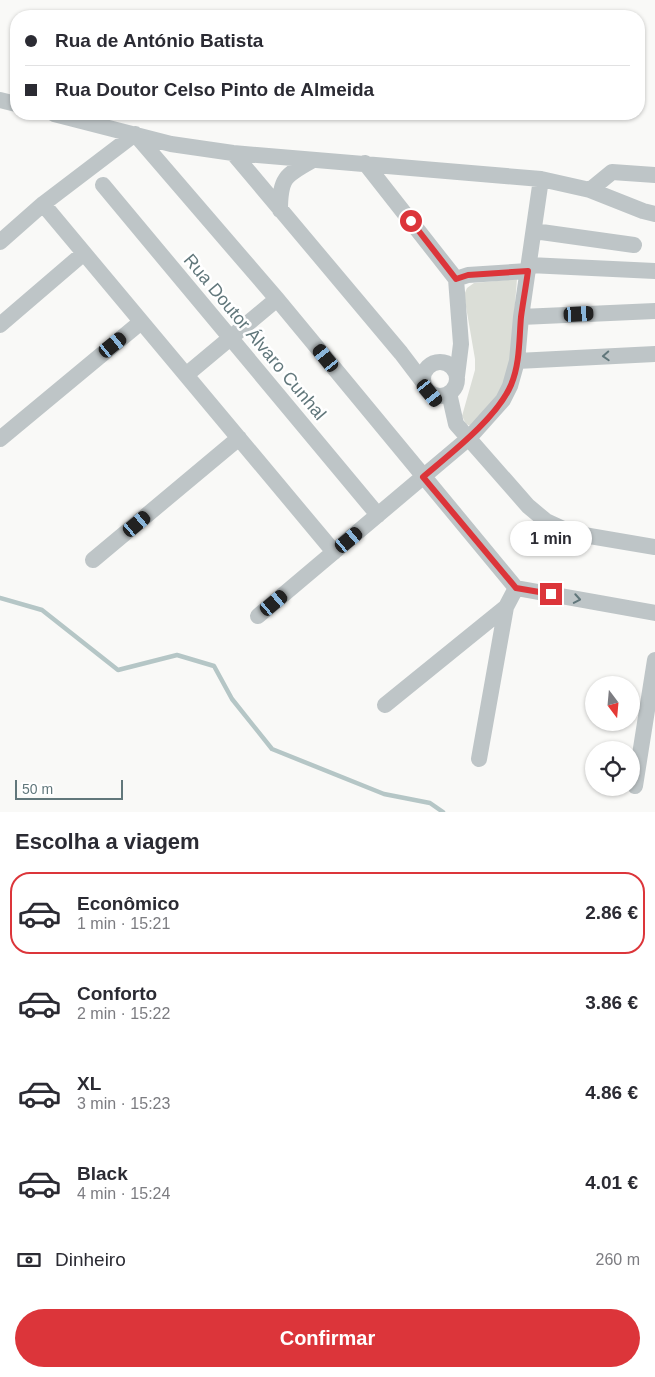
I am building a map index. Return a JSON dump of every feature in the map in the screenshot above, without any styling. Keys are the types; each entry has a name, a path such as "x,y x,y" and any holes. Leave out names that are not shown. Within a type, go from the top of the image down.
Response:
{"street":[{"path":"78,120 171,144 233,153 541,179 590,190 655,214"},
{"path":"0,242 43,204 135,134"},
{"path":"135,134 277,299 516,588 655,612"},
{"path":"233,153 402,353 429,376 456,424 528,506 546,521 572,533 655,547"},
{"path":"280,210 282,184 289,174 313,160"},
{"path":"365,163 456,279 461,344 454,388 443,396 436,395 429,376"},
{"path":"590,190 612,172 655,175"},
{"path":"258,616 469,438 503,400 510,386 517,361 521,317 541,179"},
{"name":"Rua Doutor Álvaro Cunhal","path":"103,185 378,515"},
{"path":"43,204 334,552"},
{"path":"534,231 634,244"},
{"path":"0,325 84,253"},
{"path":"456,279 468,275 529,268 655,271"},
{"path":"186,375 277,299"},
{"path":"521,317 655,310"},
{"path":"0,439 142,322"},
{"path":"429,376 461,344"},
{"path":"517,361 655,354"},
{"path":"429,376 443,362 450,365 456,376"},
{"path":"449,393 456,424"},
{"path":"93,560 239,438"},
{"path":"479,759 506,606 516,588"},
{"path":"385,705 506,606"},
{"path":"640,767 649,733 655,660"}],"shaded area":[{"path":"517,279 510,368 500,397 473,427 466,424 462,416 475,370 475,359 464,295 467,288 474,283"}],"waterway":[{"path":"0,598 42,610 118,670 177,655 214,666 232,699 272,749 384,794 430,803 443,812"}],"route":[{"path":"411,221 456,279 468,275 528,271 515,372 503,400 469,438 423,477 516,588 551,594"}]}
